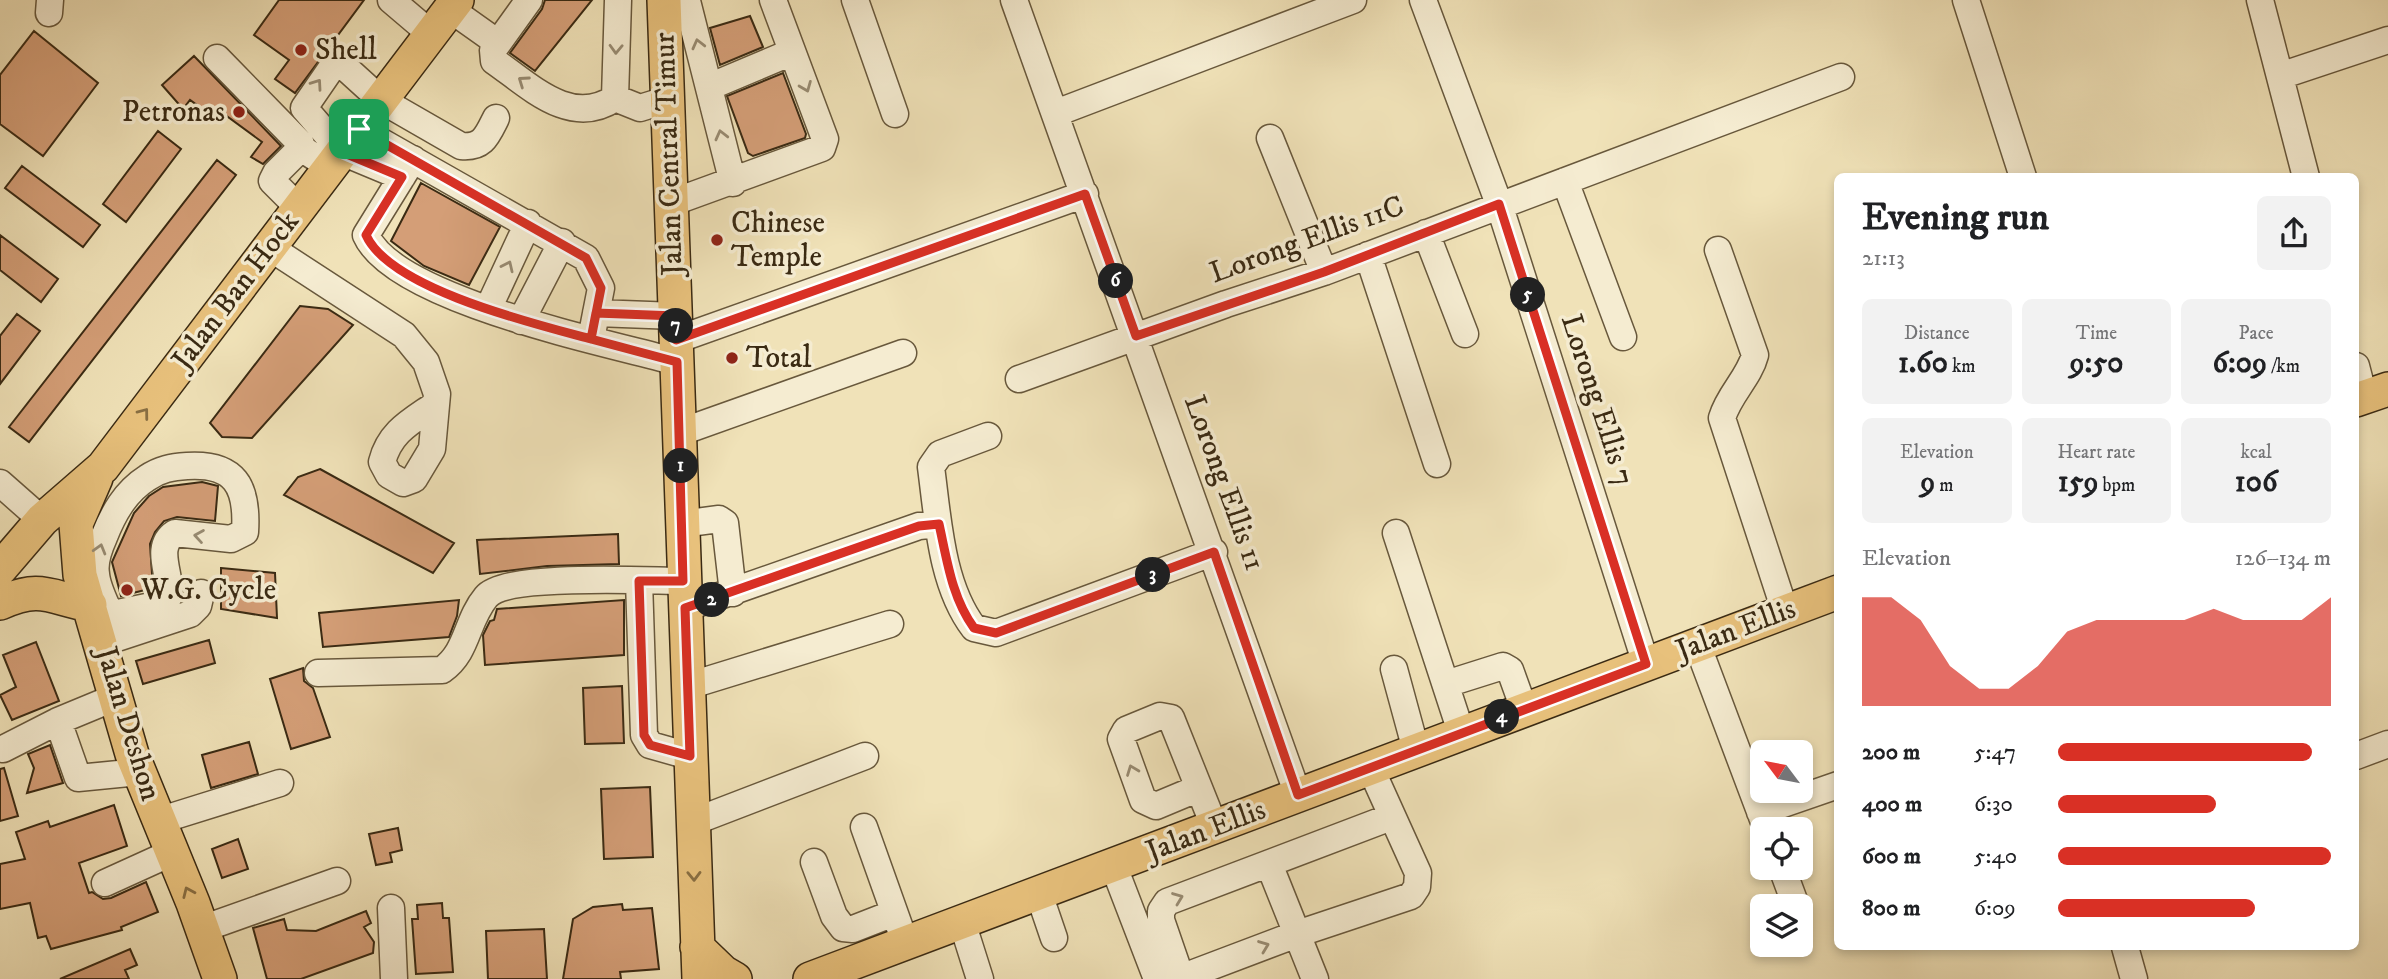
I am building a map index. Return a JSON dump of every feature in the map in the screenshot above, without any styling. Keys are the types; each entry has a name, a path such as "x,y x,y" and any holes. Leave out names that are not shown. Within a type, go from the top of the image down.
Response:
{"main road":[{"name":"Jalan Central Timur","path":"676,2 666,100 681,432 681,524 698,963"},
{"name":"Jalan Ban Hock","path":"0,569 43,520 103,467 446,14"},
{"name":"Jalan Deshon","path":"103,467 81,507 76,524 80,575 99,620 116,697 139,772 220,979"},
{"path":"0,603 25,592 41,592 99,620"},
{"name":"Jalan Ellis","path":"810,979 900,928 962,922 1114,867 1461,732 1834,593"},
{"path":"698,963 735,979"}],"street":[{"path":"391,0 446,14 498,43"},
{"path":"529,0 493,50 494,61 558,106 599,109 615,98"},
{"path":"615,98 618,0"},
{"path":"671,203 733,183 821,148 825,139 773,0"},
{"path":"855,0 895,114"},
{"name":"Lorong Ellis 11","path":"1014,0 1214,552 1298,795"},
{"path":"1056,113 1353,0"},
{"name":"Lorong Ellis 7","path":"1423,0 1499,204 1646,664"},
{"path":"1966,0 2022,173"},
{"path":"2260,0 2305,173"},
{"path":"676,2 709,87 733,183"},
{"path":"2280,76 2388,40"},
{"path":"709,87 792,52"},
{"path":"217,58 301,144 301,148"},
{"path":"343,150 304,108 331,65 337,60 381,100 461,146 474,147 485,140 496,118"},
{"name":"Lorong Ellis 11C","path":"1019,379 1324,272 1841,77"},
{"path":"615,98 640,107 666,100"},
{"path":"1270,138 1324,272"},
{"path":"299,208 272,181 276,173 301,148 343,150 407,168 528,223 586,258 601,288 591,339"},
{"path":"407,168 366,235 386,263 452,296 521,321 591,339 676,339 1085,194"},
{"path":"1565,181 1623,337"},
{"path":"488,309 528,223"},
{"path":"1426,233 1465,334"},
{"path":"521,321 562,242"},
{"path":"269,247 404,335 426,362 438,394 436,404"},
{"path":"1718,250 1755,355 1752,367 1726,404 1722,418 1785,611"},
{"path":"1367,255 1437,464"},
{"path":"596,313 676,339"},
{"path":"681,432 903,353"},
{"path":"988,436 940,454 931,467 939,524 955,594 964,615 974,628 996,633 1214,552"},
{"path":"212,465 226,470 239,487 247,511 245,532 231,539 175,533 169,537 163,549 171,584 169,596 156,605 99,620 96,573 98,551 112,516 127,495 146,478 167,467 212,465"},
{"path":"0,483 43,520"},
{"path":"681,524 719,519 725,523 733,593"},
{"path":"318,673 442,670 456,660 485,597 497,588 544,581 639,581 733,593 919,526 939,524"},
{"path":"1396,533 1461,732"},
{"path":"684,585 729,567"},
{"path":"639,581 644,735 650,745 690,756"},
{"path":"99,620 190,614 198,606 201,593"},
{"path":"688,686 890,624"},
{"path":"1697,644 1762,817"},
{"path":"1446,684 1503,666 1510,670 1524,709"},
{"path":"1394,669 1416,750"},
{"path":"4,749 58,721 116,697"},
{"path":"58,721 78,778 139,772"},
{"path":"2359,755 2388,744"},
{"path":"693,822 865,756"},
{"path":"1172,979 1411,896 1417,887 1418,873 1371,769"},
{"path":"158,821 280,783"},
{"path":"1771,817 1834,787"},
{"path":"1199,788 1215,828"},
{"path":"1172,979 1161,920 1161,911 1167,902 1391,817"},
{"path":"814,862 834,916 843,928 900,928 864,827"},
{"path":"105,883 171,853"},
{"path":"1269,864 1315,979"},
{"path":"1114,867 1172,979"},
{"path":"202,929 337,881"},
{"path":"1039,894 1054,938"},
{"path":"391,908 394,979"},
{"path":"962,922 980,979"},
{"path":"2126,950 2134,979"}],"building":[{"name":"Shell","path":"279,0 364,0 295,93 275,79 289,60 254,35"},
{"path":"545,0 592,0 535,71 510,53 542,9"},
{"path":"750,16 763,47 720,65 710,28"},
{"path":"34,31 98,83 43,156 0,124 0,75"},
{"name":"Petronas","path":"194,56 281,146 263,164 251,157 262,142 217,109 212,116 190,100 183,109 162,85"},
{"path":"783,73 806,134 805,138 753,156 748,153 727,96"},
{"path":"158,131 181,149 126,222 103,204"},
{"path":"217,160 236,175 29,442 9,427"},
{"path":"22,166 100,225 83,247 5,188"},
{"path":"421,183 500,227 469,285 424,266 391,241"},
{"path":"0,235 58,279 41,302 0,270"},
{"path":"300,306 328,309 353,325 252,438 222,437 210,423"},
{"path":"17,314 40,331 0,384 0,336"},
{"path":"320,469 454,543 433,573 284,495 298,477"},
{"path":"202,482 218,486 215,521 177,517 164,521 150,544 153,588 121,596 112,562 134,513 149,496 163,487"},
{"path":"618,534 619,564 547,566 480,574 477,540"},
{"path":"221,568 275,573 277,618 221,609"},
{"path":"459,600 457,616 449,637 323,647 319,613"},
{"path":"624,600 624,655 485,665 483,635 490,621 494,620 497,609"},
{"path":"209,640 215,663 143,684 136,661"},
{"path":"36,642 59,701 12,720 0,695 16,687 3,655"},
{"path":"303,668 304,681 313,688 330,737 291,749 270,679"},
{"path":"622,686 624,743 585,744 583,688"},
{"path":"249,742 258,774 211,788 202,755"},
{"path":"50,745 63,783 27,793 34,768 28,754"},
{"path":"4,768 18,816 0,821 0,769"},
{"path":"650,787 653,857 604,859 601,789"},
{"path":"114,805 127,846 79,863 89,893 92,892 103,899 111,898 146,882 158,912 121,927 122,930 51,949 46,936 38,938 30,903 0,909 0,864 25,859 16,832 48,821 50,827"},
{"path":"398,828 402,850 390,853 392,862 376,865 369,834"},
{"path":"238,839 248,869 222,878 212,849"},
{"path":"442,903 443,918 449,918 453,972 416,974 412,919 418,919 417,905"},
{"path":"622,904 623,910 652,908 659,969 620,972 621,979 563,979 573,919 593,907"},
{"path":"366,911 371,923 364,927 374,942 373,953 301,979 267,979 253,928 284,919 287,930 316,931"},
{"path":"544,929 547,979 488,979 486,931"},
{"path":"130,949 137,965 125,970 129,979 60,979"}],"place":[{"name":"Shell","path":"301,50"},
{"name":"Petronas","path":"239,112"},
{"name":"Chinese Temple","path":"717,240"},
{"name":"Total","path":"732,358"},
{"name":"W.G. Cycle","path":"127,590"}],"route":[{"path":"359,129 342,152 402,177 366,235 386,263 452,296 521,321 591,339 596,313 676,316 676,340 1085,194 1136,336 1324,272 1499,204 1646,664 1298,795 1214,552 996,633 974,628 964,615 955,594 939,524 919,526 685,608 690,756 650,745 644,735 639,581 683,581 677,362 591,339 601,288 586,258 359,129"}]}
